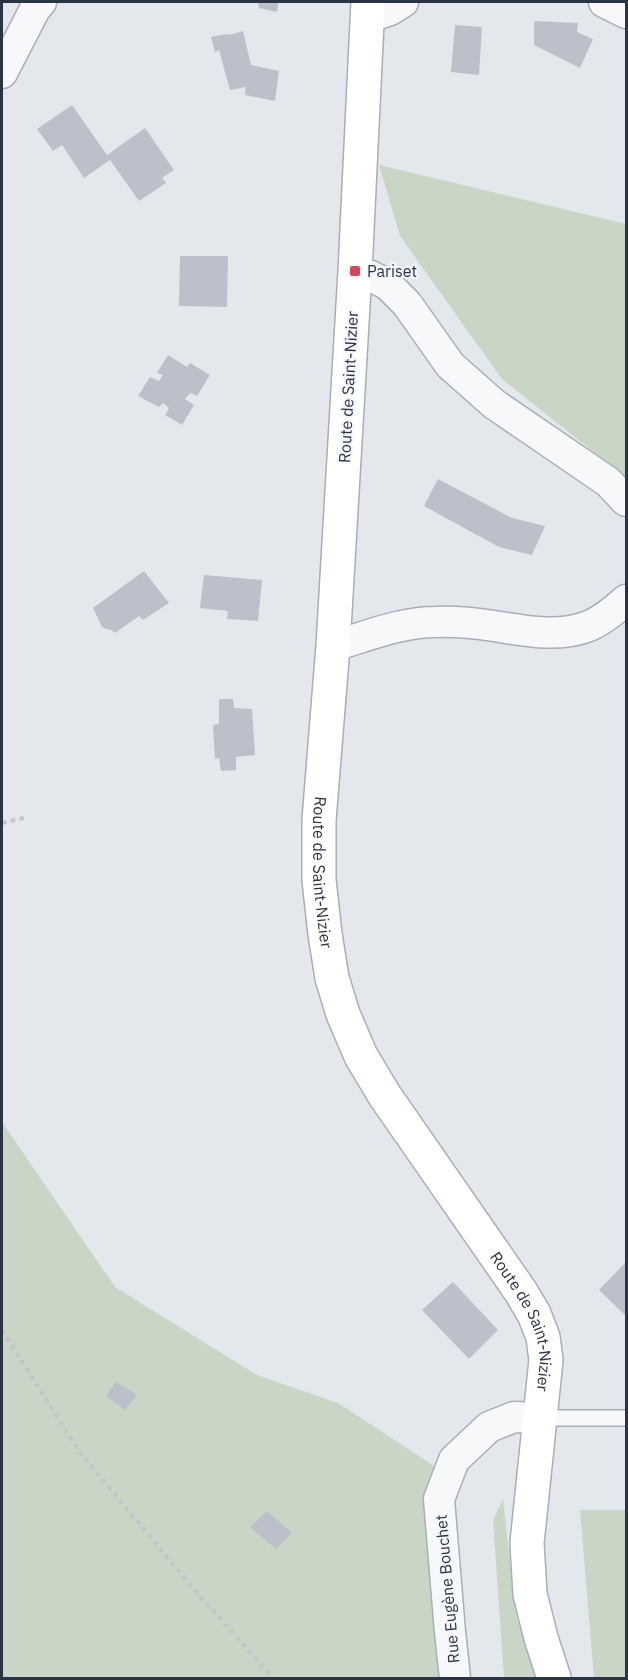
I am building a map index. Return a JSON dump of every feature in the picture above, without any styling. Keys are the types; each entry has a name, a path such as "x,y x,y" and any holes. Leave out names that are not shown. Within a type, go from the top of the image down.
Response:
{"main road":[{"name":"Route de Saint-Nizier","path":"368,9 333,646 319,820 319,880 332,978 343,1014 361,1056 385,1096 506,1270 534,1314 543,1337 546,1360 526,1543 530,1594 554,1678"}],"street":[{"path":"2,73 35,9 41,2"},
{"path":"368,9 390,10 403,2"},
{"path":"604,2 627,13"},
{"path":"355,271 388,285 407,304 450,365 494,404 608,482 627,501"},
{"path":"333,646 397,627 431,622 459,621 522,630 562,632 589,626 607,616 627,600"},
{"name":"Rue Eugène Bouchet","path":"455,1678 440,1498 454,1460 489,1427 514,1417 540,1418"}],"lane":[{"path":"540,1418 627,1418"}],"path":[{"path":"2,823 28,817"},
{"path":"2,1330 79,1451 192,1587 273,1678"}],"green space":[{"path":"379,165 626,224 626,478 502,379 400,236"},
{"path":"2,1122 115,1287 257,1375 338,1403 445,1473 458,1678 2,1678"},
{"path":"503,1499 516,1615 538,1678 504,1678 493,1520"},
{"path":"580,1510 626,1510 626,1678 594,1678"}],"building":[{"path":"258,2 278,2 277,12 259,8"},
{"path":"534,21 578,23 577,32 593,39 580,68 534,45"},
{"path":"455,25 482,27 479,75 451,72"},
{"path":"243,31 251,65 279,71 275,101 245,95 246,87 230,90 219,50 215,52 211,37"},
{"path":"72,105 107,155 145,128 174,170 162,178 166,183 139,201 110,160 84,178 62,145 53,151 37,129"},
{"path":"180,256 228,256 227,307 179,306"},
{"path":"168,355 187,367 190,363 210,375 197,396 190,393 185,399 194,405 182,425 165,415 169,408 163,403 159,407 138,396 150,377 159,381 163,375 157,373"},
{"path":"438,479 512,518 545,526 532,555 499,547 424,506"},
{"path":"144,571 169,603 143,620 139,616 115,633 102,627 93,608"},
{"path":"204,575 262,580 258,621 227,619 228,611 200,608"},
{"path":"219,699 233,699 234,708 252,709 255,755 236,757 236,770 221,771 219,758 215,759 213,725 219,724"},
{"path":"626,1262 626,1316 599,1290"},
{"path":"453,1282 498,1330 469,1359 422,1310"},
{"path":"116,1382 137,1395 125,1410 106,1396"},
{"path":"267,1511 292,1533 276,1549 250,1527"}],"place":[{"name":"Pariset","path":"355,271"}]}
